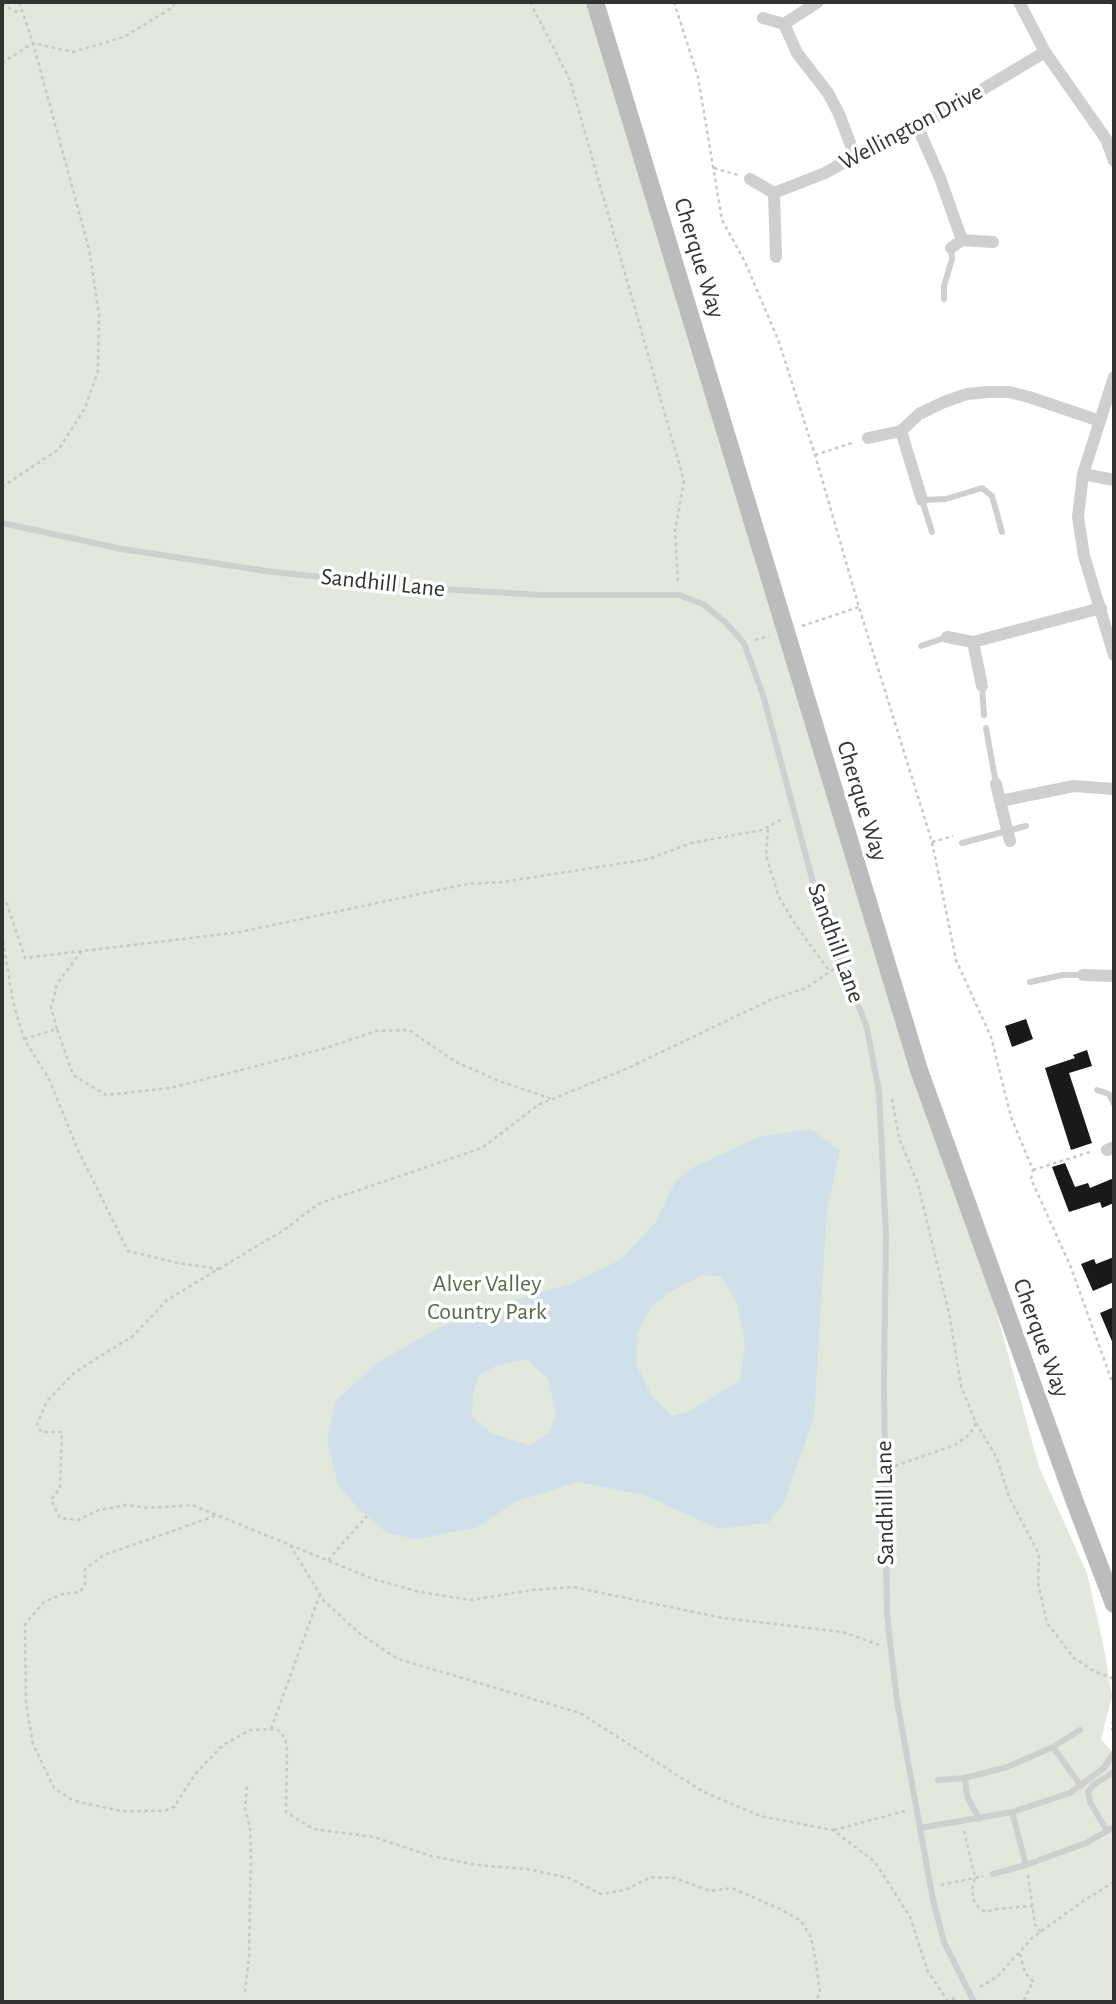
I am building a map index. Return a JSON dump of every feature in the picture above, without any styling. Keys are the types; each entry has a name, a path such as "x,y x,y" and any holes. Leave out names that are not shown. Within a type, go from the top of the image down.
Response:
{"street":[{"name":"Cherque Way","path":"595,2 919,1070 1114,1604"},
{"path":"784,24 818,2"},
{"path":"1019,2 1045,52 1110,138 1114,161"},
{"path":"764,18 784,24 797,53 828,93 855,156"},
{"name":"Wellington Drive","path":"774,193 825,173 855,156 918,128 1045,52"},
{"path":"918,128 940,178 957,244 993,242"},
{"path":"750,179 774,193 776,257"},
{"path":"1114,377 1083,474 1078,517 1080,537 1114,655"},
{"path":"868,438 901,430 919,414 944,402 967,394 988,391 1029,397 1100,421"},
{"path":"901,430 922,500"},
{"path":"1083,474 1114,480"},
{"path":"947,637 973,642 1101,608"},
{"path":"973,642 982,686"},
{"path":"996,784 1008,836"},
{"path":"1000,802 1074,786 1114,789"},
{"path":"1083,975 1114,976"}],"lane":[{"path":"943,299 944,286 957,244"},
{"path":"932,532 922,500 946,499 982,488 992,496 1002,532"},
{"name":"Sandhill Lane","path":"2,523 122,550 299,575 456,590 540,594 679,595 703,604 726,622 744,643 763,695 818,901 867,1028 879,1092 886,1235 887,1615 897,1701 931,1888 944,1942 974,2002"},
{"path":"921,646 947,637"},
{"path":"982,686 984,715"},
{"path":"986,728 996,784"},
{"path":"962,843 1008,836 1026,826"},
{"path":"1030,982 1063,975 1083,975"},
{"path":"1097,1090 1109,1094 1114,1104"},
{"path":"938,1780 965,1778 1007,1767 1053,1747 1080,1730"},
{"path":"1053,1747 1082,1786"},
{"path":"920,1828 979,1819 1052,1801 1082,1786 1104,1768 1114,1753"},
{"path":"1107,1831 1090,1802 1088,1792 1093,1785 1114,1773"},
{"path":"965,1778 967,1796 979,1819"},
{"path":"1012,1812 1026,1865"},
{"path":"993,1874 1077,1847 1114,1827"}],"path":[{"path":"2,487 59,450 85,408 98,371 99,314 89,249 33,43 19,2"},
{"path":"2,63 33,43 73,52 124,37 170,9 176,2"},
{"path":"530,2 570,80 684,481 675,531 679,595"},
{"path":"674,2 698,77 722,220 746,262 779,342 815,455 932,842 956,960 991,1037 1010,1117 1033,1170 1031,1179 1070,1265 1114,1387"},
{"path":"2,4 22,15"},
{"path":"714,168 750,179"},
{"path":"815,455 868,438"},
{"path":"744,643 859,607"},
{"path":"2,897 7,904 25,958 240,932 467,884 503,882 649,859 691,843 768,827 796,811"},
{"path":"768,827 766,856 779,897 795,924 830,971"},
{"path":"2,934 13,1002 24,1039 49,1079 76,1148 128,1251 178,1263 221,1269"},
{"path":"83,949 57,984 51,1008 73,1075 106,1095 170,1088 324,1049 376,1031 409,1030 456,1062 499,1081 552,1099"},
{"path":"841,964 806,988 770,1000 626,1069 538,1105 482,1148 318,1203 284,1230 167,1300 133,1336 75,1372 47,1401 37,1424 41,1432 62,1432 61,1489 51,1500 60,1518 78,1520 99,1510 126,1506 192,1506 373,1579 420,1592 471,1600 532,1590 573,1587 723,1618 843,1632 891,1649"},
{"path":"24,1039 57,1029"},
{"path":"890,1095 899,1138 918,1184 950,1318 961,1386 976,1423 997,1458 1009,1497 1039,1554 1038,1583 1047,1623 1073,1658 1114,1679"},
{"path":"1033,1170 1086,1152 1111,1148"},
{"path":"885,1469 908,1464 955,1445 970,1434 976,1423"},
{"path":"215,1516 104,1555 85,1569 85,1584 80,1592 62,1594 44,1602 25,1624 26,1703 33,1744 54,1787 72,1800 121,1811 164,1811 174,1807 195,1774 223,1745 250,1730 277,1729 285,1738 287,1751 286,1812 313,1829 374,1837 431,1856 477,1865 527,1869 569,1878 600,1894 625,1890 651,1877 675,1878 710,1891 732,1888 782,1910 801,1922 810,1937 816,1963 820,1993 815,2002"},
{"path":"328,1560 367,1516"},
{"path":"290,1545 324,1601 359,1633 398,1659 580,1713 702,1791 760,1816 833,1830 875,1861 910,1917 928,1972 947,2002 997,1977 1032,1938 1114,1882"},
{"path":"271,1729 320,1593"},
{"path":"1114,1714 1114,1735"},
{"path":"245,1992 251,1854 250,1826 245,1809 247,1786"},
{"path":"833,1830 915,1808"},
{"path":"963,1821 965,1841 975,1877 972,1890 980,1909 986,1912 1033,1906"},
{"path":"1026,1865 1035,1925 1041,1932"},
{"path":"931,1888 993,1874"},
{"path":"1020,1954 1025,1973 1033,1980 1023,2002"}],"green space":[{"name":"Alver Valley Country Park","path":"2,2 596,2 970,1215 1039,1467 1087,1573 1112,1696 1101,1739 1114,1754 1114,2002 2,2002"}],"shaded area":[{"path":"811,1129 840,1151 827,1210 814,1418 783,1505 768,1523 719,1529 644,1495 578,1482 517,1501 476,1528 416,1539 387,1533 357,1507 338,1485 327,1439 336,1401 377,1363 438,1328 515,1300 571,1284 620,1260 655,1223 675,1182 690,1169 758,1137","holes":["703,1275 721,1277 736,1300 745,1346 740,1380 690,1411 672,1416 652,1396 636,1364 638,1332 651,1307 671,1291","527,1359 548,1379 556,1413 549,1433 530,1445 493,1434 472,1417 473,1395 479,1375 496,1366"]}],"building":[{"path":"1026,1019 1033,1039 1012,1047 1005,1026"},
{"path":"1087,1050 1092,1066 1069,1073 1092,1143 1071,1150 1045,1068 1075,1058 1073,1055"},
{"path":"1065,1163 1075,1187 1088,1183 1090,1188 1114,1178 1114,1203 1102,1208 1100,1202 1069,1212 1052,1167"},
{"path":"1114,1257 1114,1282 1093,1291 1081,1264 1094,1259 1096,1264"},
{"path":"1114,1307 1114,1346 1100,1313"}]}
